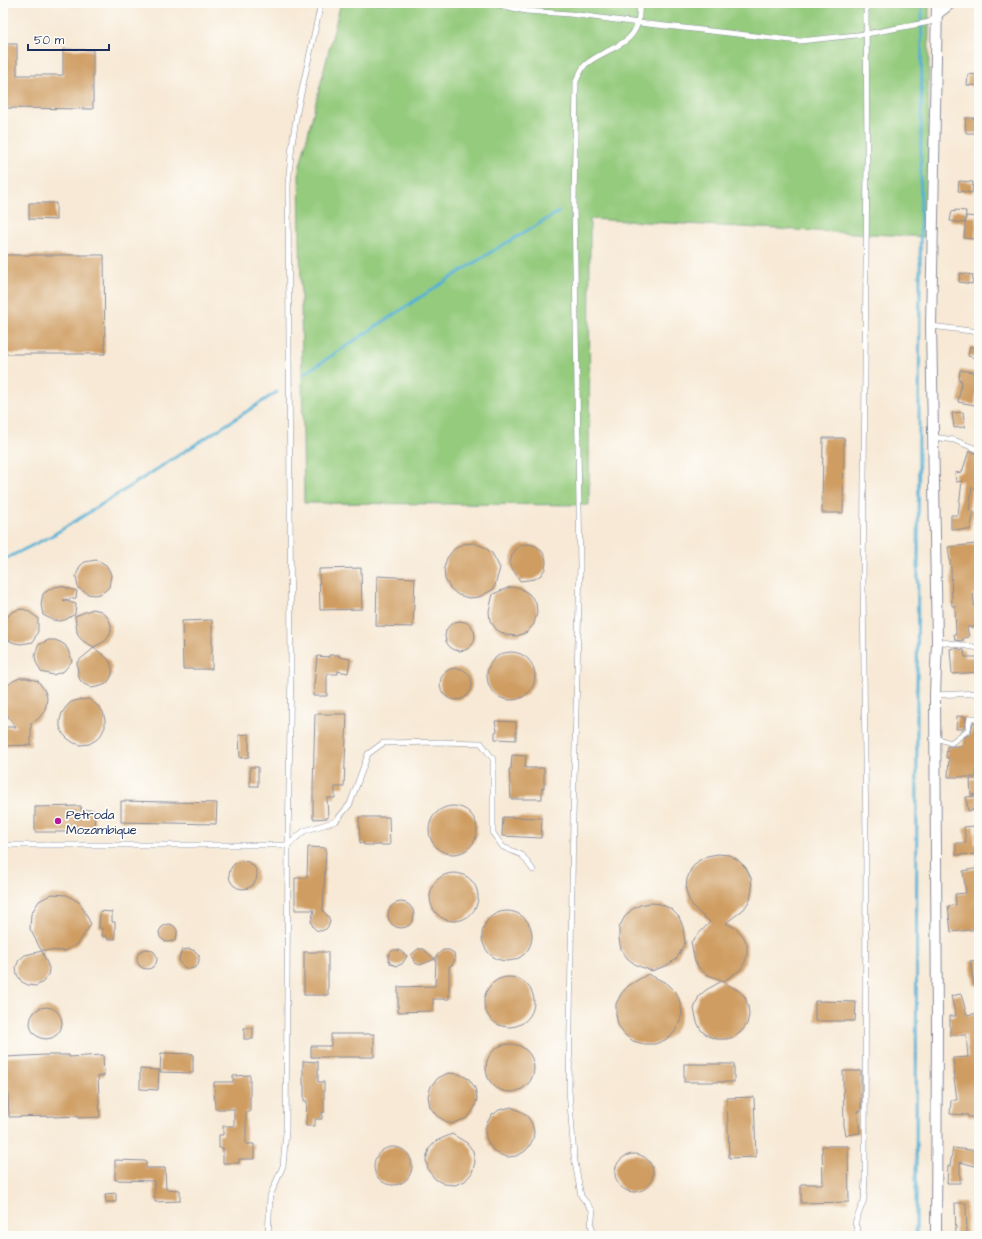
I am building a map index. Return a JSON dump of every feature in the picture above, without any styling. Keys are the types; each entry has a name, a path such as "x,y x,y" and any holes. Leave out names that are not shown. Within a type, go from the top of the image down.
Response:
{"street":[{"path":"936,1236 937,1010 935,695 937,641 931,326 938,14 937,3"},
{"path":"938,14 951,3"}],"lane":[{"path":"268,1236 270,1196 283,1166 286,1132 288,845 292,667 288,184 297,112 321,3"},
{"path":"490,3 526,11 570,14 800,41 866,34 930,22 938,14"},
{"path":"595,1236 591,1225 593,1211 580,1196 574,1156 569,1090 580,566 574,204 576,81 584,66 599,55 629,39 638,23 639,3"},
{"path":"857,1236 858,1232 856,1223 864,1200 865,1179 866,841 863,586 867,158 866,3"},
{"path":"931,326 979,332"},
{"path":"933,437 954,440 979,450"},
{"path":"937,641 979,648"},
{"path":"935,695 979,693"},
{"path":"936,738 951,743 968,730 970,718 979,718"},
{"path":"3,845 288,845 304,831 336,821 350,804 368,754 383,743 440,742 481,744 493,759 493,833 504,847 522,855 533,870"}],"green space":[{"path":"346,3 929,3 928,237 590,219 589,505 304,503 299,170 340,6"}],"building":[{"path":"3,44 17,44 17,75 63,75 63,49 93,50 93,109 3,108"},
{"path":"968,74 979,75 978,86 967,85"},
{"path":"965,118 979,118 979,133 966,133"},
{"path":"959,181 973,182 972,193 958,191"},
{"path":"29,203 56,203 56,220 29,219"},
{"path":"955,210 966,211 965,223 950,221 952,211 955,212"},
{"path":"966,216 977,217 975,239 964,238"},
{"path":"3,255 104,255 105,354 3,354"},
{"path":"960,273 973,275 972,284 959,282"},
{"path":"970,346 979,349 979,359 968,356"},
{"path":"960,370 979,373 975,405 958,402 962,381 959,380"},
{"path":"963,412 965,427 954,428 952,413"},
{"path":"823,438 844,438 843,513 822,513"},
{"path":"969,451 979,454 979,463 976,474 979,475 979,490 972,487 969,510 974,511 970,530 951,529 951,515 958,515 962,481 956,482 955,473 962,472"},
{"path":"474,543 484,547 492,553 500,568 494,589 479,597 469,598 458,595 450,588 445,579 444,568 447,558 454,549 463,544"},
{"path":"529,544 536,546 545,556 545,569 541,575 535,579 520,581 510,565 512,555 516,549 522,545"},
{"path":"979,545 979,594 973,594 976,617 979,617 979,627 967,627 969,637 963,638 963,641 955,640 955,606 952,606 951,569 948,547"},
{"path":"96,560 106,565 111,575 109,587 100,594 94,595 88,594 78,588 76,576 80,566 85,562"},
{"path":"361,568 362,609 320,610 319,569"},
{"path":"377,576 415,578 413,627 376,626"},
{"path":"61,586 77,591 76,598 63,600 76,604 75,614 65,620 59,621 43,615 41,604 43,594 50,589"},
{"path":"510,587 520,588 529,594 536,602 537,613 534,624 527,632 517,636 506,635 497,630 490,621 489,611 493,594"},
{"path":"23,609 38,618 38,631 33,642 21,644 10,641 6,637 3,626 5,620 12,612"},
{"path":"93,609 101,611 106,615 111,625 109,636 105,641 94,647 79,637 75,616"},
{"path":"212,620 212,669 183,669 182,621"},
{"path":"460,621 471,625 475,636 471,647 460,651 449,647 445,636 449,625"},
{"path":"49,640 55,640 65,645 72,661 64,671 53,675 41,672 35,656 38,645"},
{"path":"94,648 110,662 112,674 106,684 92,688 80,680 77,662"},
{"path":"955,648 964,650 965,657 979,657 979,672 952,674 950,649"},
{"path":"506,652 516,652 528,659 535,671 535,681 528,693 516,700 506,700 498,696 491,689 487,681 487,671 491,663 498,656"},
{"path":"329,655 339,655 339,657 350,659 348,673 338,671 338,674 327,674 327,696 313,696 317,656 329,657"},
{"path":"453,668 459,668 468,672 472,684 468,696 459,700 453,700 444,696 440,687 440,681 444,672"},
{"path":"20,678 38,681 45,691 47,698 46,706 38,719 31,723 31,745 3,746 3,727 16,727 3,708 3,693 7,686"},
{"path":"89,699 103,712 105,727 101,735 96,740 89,744 81,745 74,743 63,734 60,727 60,720 62,713 71,702"},
{"path":"315,714 347,714 344,787 335,787 335,798 327,798 328,818 313,819 313,788"},
{"path":"957,716 966,717 963,729 956,729"},
{"path":"495,721 516,722 516,740 495,739 495,732 497,731"},
{"path":"973,722 979,723 979,749 976,777 948,777 949,758 946,758 947,746 963,746 964,738 971,733"},
{"path":"249,734 249,757 240,758 239,735"},
{"path":"512,755 526,756 525,768 544,768 544,788 542,788 542,799 511,799 509,769 511,769"},
{"path":"250,767 258,767 258,786 250,786"},
{"path":"970,779 979,779 979,794 971,795"},
{"path":"977,796 979,809 968,811 966,797"},
{"path":"121,801 217,803 216,824 121,822"},
{"name":"Petroda Mozambique","path":"81,806 81,810 94,810 95,832 35,832 35,807"},
{"path":"448,806 458,806 470,813 477,825 477,835 470,847 458,854 448,854 440,850 433,843 429,835 429,825 433,817 440,810"},
{"path":"359,817 389,817 390,845 364,845 364,843 360,843"},
{"path":"503,817 542,818 541,838 502,836"},
{"path":"974,826 975,844 979,844 979,854 956,855 956,843 966,843 964,827"},
{"path":"308,847 326,848 323,911 328,916 330,921 326,929 321,931 316,930 311,922 314,910 295,910 295,878 307,878"},
{"path":"718,854 729,855 738,860 746,868 751,878 752,889 750,900 744,909 726,923 737,929 743,936 747,944 747,953 745,962 740,970 724,981 706,974 699,968 695,961 691,942 710,922 695,909 689,900 686,890 687,879 691,869 698,861 707,856"},
{"path":"243,861 253,865 257,875 253,885 243,889 233,885 229,875 233,865"},
{"path":"979,868 979,929 951,932 948,906 956,905 955,894 966,893 963,871"},
{"path":"449,873 459,873 471,880 478,892 478,902 471,914 459,921 449,921 441,917 434,910 430,902 430,892 434,884 441,877"},
{"path":"52,894 67,895 80,903 91,924 78,944 65,951 41,950 30,929 31,914 39,901"},
{"path":"401,902 410,906 414,915 410,924 401,928 392,924 388,915 392,906"},
{"path":"650,903 661,904 671,909 679,917 683,927 685,943 677,958 668,965 652,971 636,965 627,958 621,949 619,939 619,928 624,918 631,910 640,905"},
{"path":"100,911 112,912 112,922 115,922 115,939 107,939 107,936 102,936 102,928 99,928"},
{"path":"502,911 512,911 525,918 532,931 532,941 525,954 512,961 502,961 493,957 486,950 482,941 482,931 486,922 493,915"},
{"path":"170,924 177,930 177,935 175,941 167,942 160,937 159,932 165,925"},
{"path":"147,949 154,952 157,959 154,966 147,969 140,966 137,959 140,952"},
{"path":"190,949 199,955 199,960 198,965 194,968 188,969 180,963 179,958 182,950"},
{"path":"418,949 423,949 435,959 420,965 415,963 411,955"},
{"path":"393,950 399,950 407,956 402,964 397,966 391,964 388,959 389,954"},
{"path":"443,950 449,950 454,953 455,960 452,965 449,966 449,999 433,999 433,1011 398,1012 398,987 435,986 436,956"},
{"path":"42,951 49,968 48,976 43,982 36,986 28,985 22,982 17,975 16,967 19,960 25,955"},
{"path":"304,952 328,952 328,995 304,995"},
{"path":"979,960 979,985 974,986 970,961"},
{"path":"648,974 668,984 676,992 682,1013 679,1024 674,1033 665,1040 655,1044 644,1044 633,1041 624,1034 618,1025 616,1014 616,1004 621,994 628,986"},
{"path":"514,977 519,978 527,984 533,992 533,1012 527,1020 519,1026 504,1027 499,1026 491,1020 485,1012 484,997 485,992 491,984 499,978"},
{"path":"722,981 739,991 745,997 749,1015 747,1024 742,1031 734,1037 717,1039 708,1036 701,1030 697,1022 694,1009 699,996 706,990"},
{"path":"961,994 967,1015 979,1013 979,1117 950,1114 951,1100 957,1100 953,1058 968,1057 966,1035 950,1035 950,1016 956,1016 951,996"},
{"path":"815,1001 856,1002 855,1021 815,1021"},
{"path":"46,1007 57,1012 62,1023 57,1034 46,1039 35,1034 30,1023 35,1012"},
{"path":"244,1028 253,1028 253,1039 244,1039"},
{"path":"331,1034 374,1034 374,1057 311,1057 311,1046 331,1046"},
{"path":"505,1044 515,1044 527,1051 534,1063 534,1073 527,1085 515,1092 505,1092 497,1088 490,1081 486,1073 486,1063 490,1055 497,1048"},
{"path":"161,1053 193,1054 193,1073 160,1072"},
{"path":"69,1055 69,1057 103,1055 104,1076 98,1076 100,1117 9,1117 6,1057"},
{"path":"303,1061 318,1062 318,1082 324,1082 324,1113 322,1112 322,1119 315,1119 315,1126 306,1126 307,1101 304,1101"},
{"path":"684,1064 734,1064 734,1082 684,1082"},
{"path":"140,1069 159,1070 158,1090 140,1089"},
{"path":"843,1071 861,1071 861,1111 857,1111 860,1133 846,1135 844,1125"},
{"path":"448,1073 459,1074 469,1079 475,1088 477,1099 474,1109 467,1118 451,1124 437,1116 430,1107 428,1096 431,1086 438,1078"},
{"path":"250,1075 250,1112 246,1112 246,1144 254,1144 254,1159 239,1159 239,1163 223,1163 223,1148 219,1148 219,1135 223,1135 223,1126 234,1126 234,1109 215,1109 214,1082 233,1082 233,1076"},
{"path":"754,1097 756,1157 729,1158 727,1098"},
{"path":"511,1107 522,1112 528,1117 534,1132 533,1139 529,1147 524,1152 516,1156 508,1157 494,1151 486,1137 485,1129 493,1113 494,1114 499,1110"},
{"path":"452,1134 467,1143 473,1151 475,1162 472,1173 465,1181 455,1185 444,1184 435,1179 428,1170 426,1160 429,1149 436,1141"},
{"path":"822,1146 848,1146 849,1202 801,1203 801,1184 823,1184"},
{"path":"389,1147 397,1147 404,1150 409,1155 412,1166 409,1177 404,1182 397,1185 389,1185 382,1182 377,1177 374,1170 374,1162 377,1155 382,1150"},
{"path":"953,1148 979,1151 979,1167 960,1162 960,1183 947,1183 948,1166 950,1166"},
{"path":"630,1154 638,1154 648,1159 652,1166 652,1180 648,1187 638,1192 630,1192 620,1187 618,1184 615,1177 615,1169 620,1159 623,1157"},
{"path":"115,1160 146,1161 146,1168 165,1168 166,1189 180,1190 180,1201 155,1202 154,1181 115,1180"},
{"path":"116,1193 116,1202 106,1202 105,1194"},
{"path":"955,1203 966,1203 967,1236 956,1236"}],"waterway":[{"path":"916,1236 917,697 922,3"},
{"path":"304,374 496,249 559,212"},
{"path":"3,560 53,535 277,392"}],"place":[{"name":"Petroda Mozambique","path":"58,821"}]}
